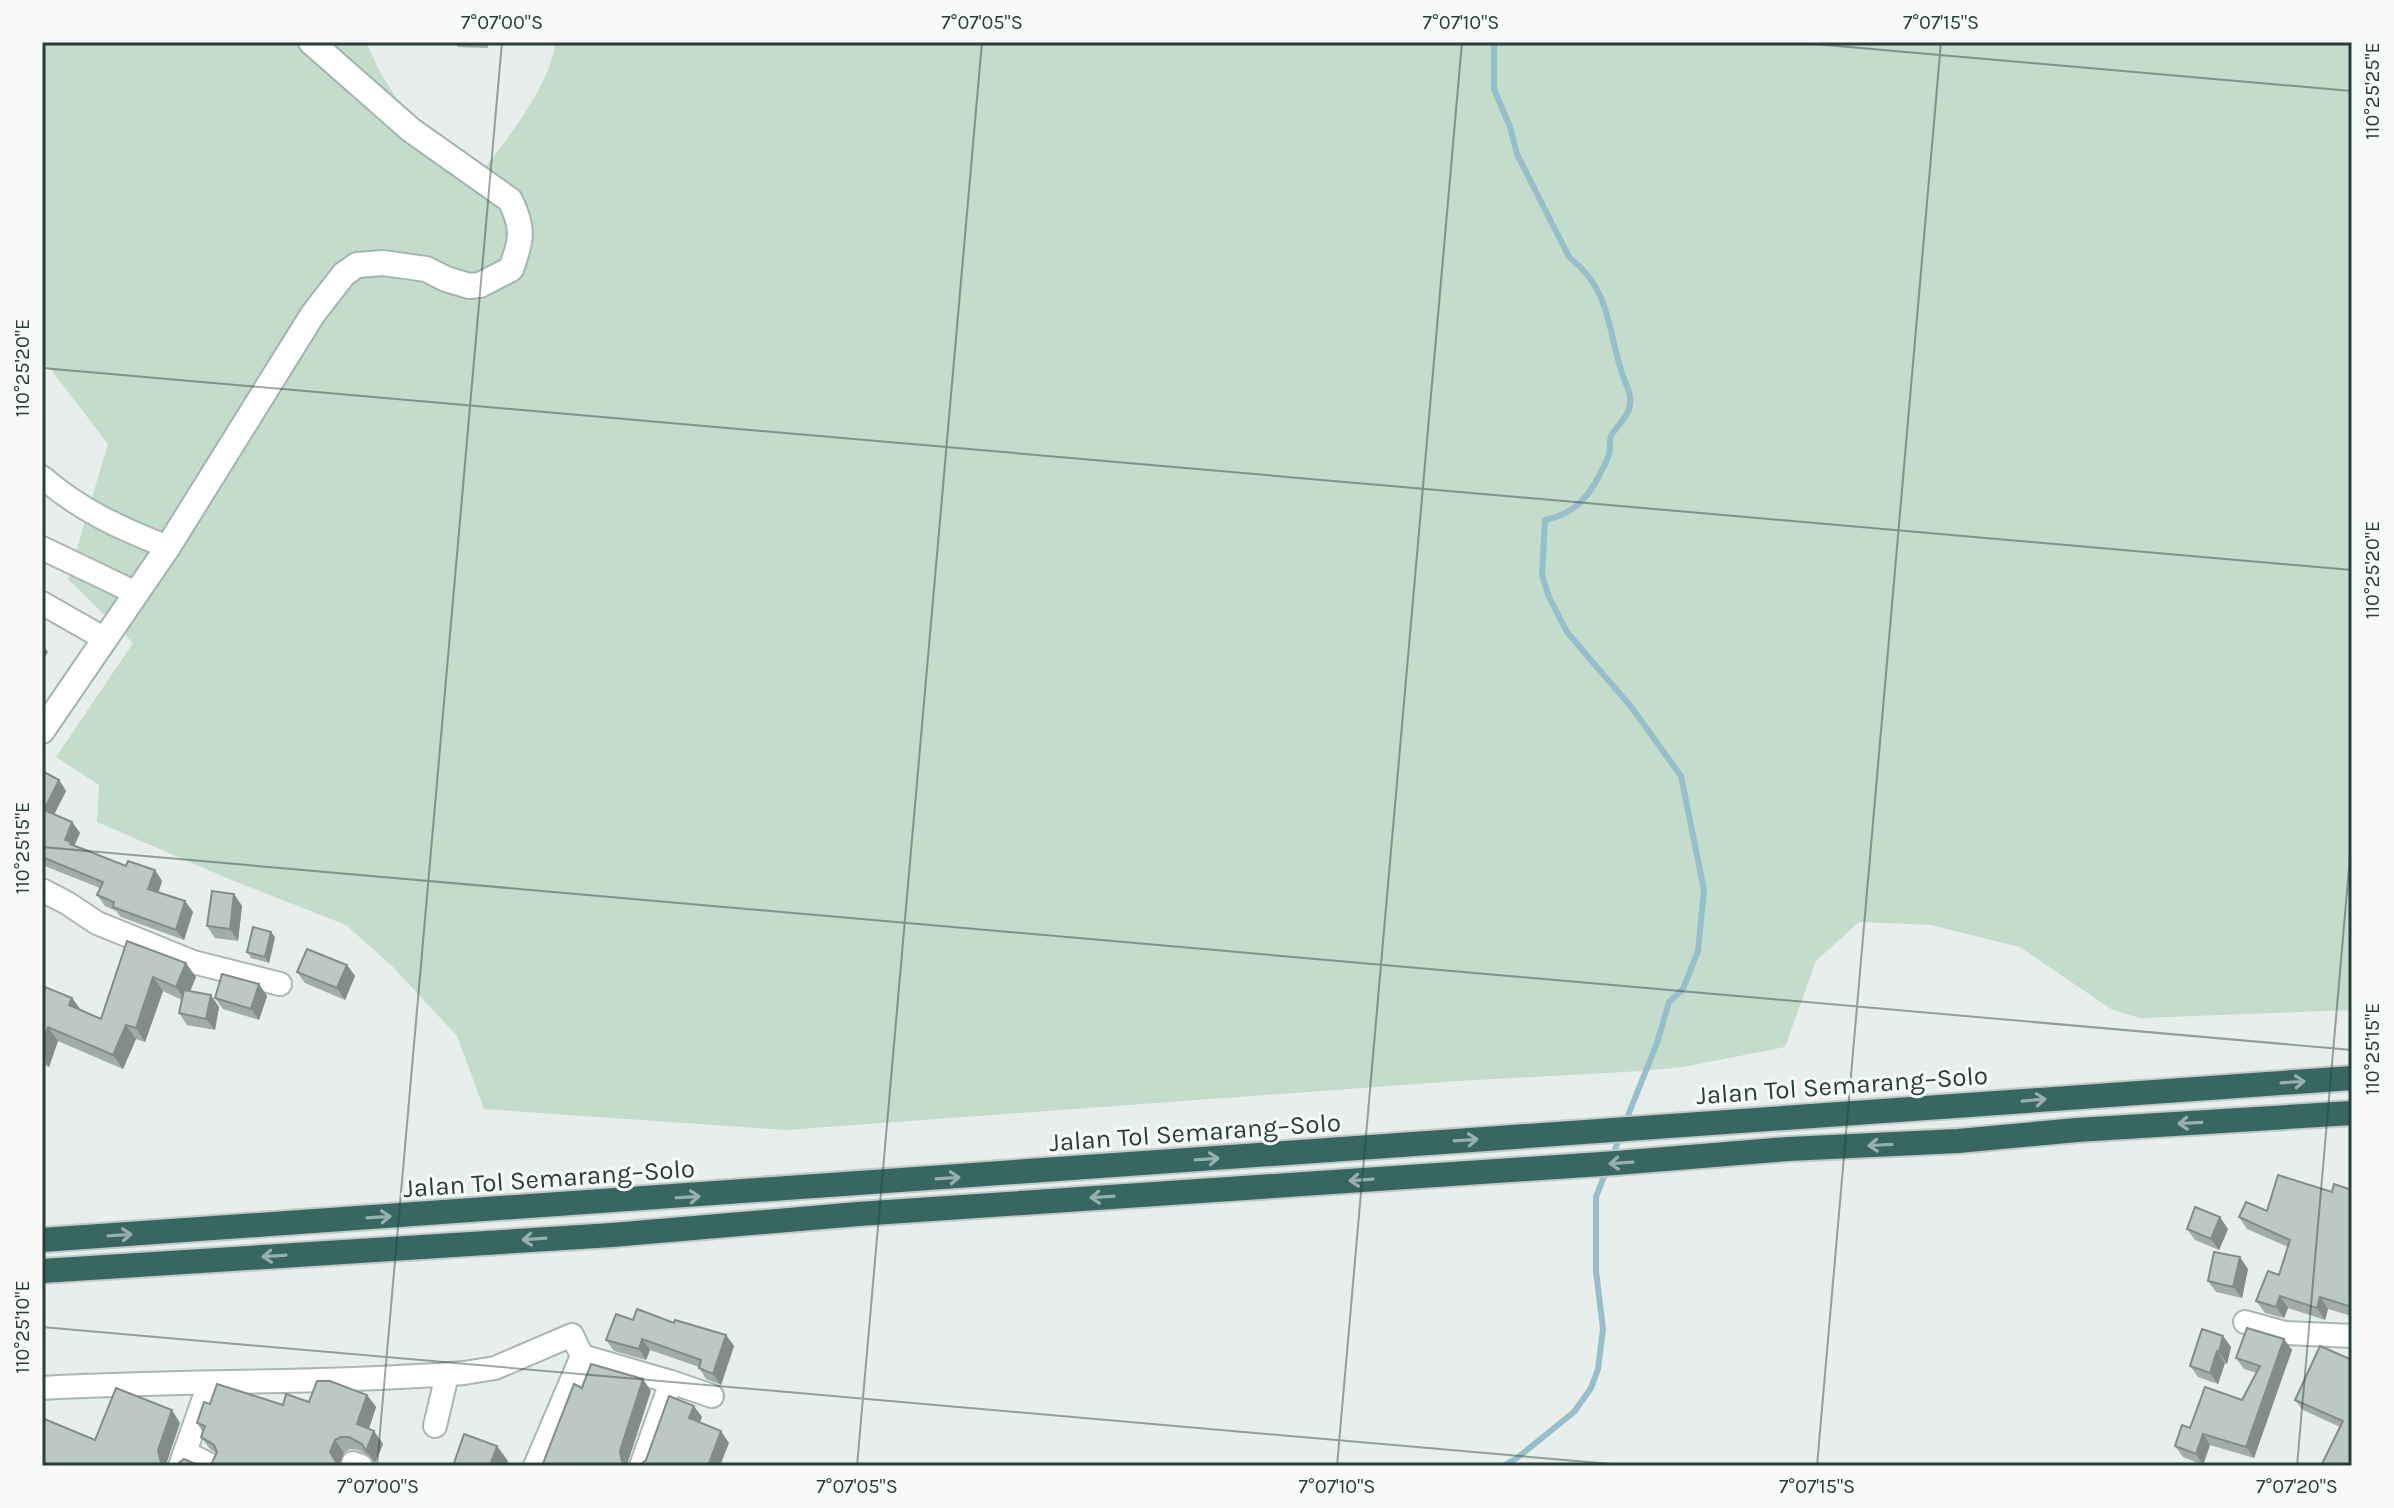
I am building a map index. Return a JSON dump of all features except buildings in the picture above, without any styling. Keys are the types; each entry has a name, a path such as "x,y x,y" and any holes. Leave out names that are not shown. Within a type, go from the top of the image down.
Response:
{"highway":[{"name":"Jalan Tol Semarang–Solo","path":"42,1240 611,1203 1956,1104 2352,1078"},
{"path":"42,1271 612,1235 873,1213 2352,1113"}],"street":[{"path":"42,731 168,547 313,314 344,274 357,265 383,263 426,269 469,286 480,285 511,269 522,238 518,216 510,200 411,130 311,42"},
{"path":"42,477 86,511 168,547"},
{"path":"42,548 136,593"},
{"path":"42,603 105,639"},
{"path":"42,890 97,923 193,962 280,984"},
{"path":"2245,1322 2296,1334 2352,1336"},
{"path":"42,1388 447,1375 495,1368 572,1335 582,1356 712,1396"},
{"path":"535,1466 582,1356"},
{"path":"435,1426 447,1375"},
{"path":"641,1466 671,1382"},
{"path":"209,1384 183,1459 212,1466"}],"green space":[{"path":"42,42 366,42 380,72 424,143 484,169 538,91 555,42 2352,42 2352,1010 2140,1018 2111,1009 2020,947 1931,925 1859,922 1816,961 1785,1047 1683,1067 786,1130 484,1109 457,1036 393,967 346,925 97,822 99,785 56,757 133,643 68,579 108,444 52,371 42,365"}],"waterway":[{"path":"1494,42 1494,89 1510,127 1517,154 1569,257 1582,269 1600,295 1630,400 1627,414 1611,436 1607,460 1589,493 1571,510 1545,520 1542,575 1549,597 1567,632 1632,708 1681,776 1704,890 1698,951 1683,989 1669,1002 1657,1043 1625,1123"},
{"path":"1612,1157 1621,1134"},
{"path":"1503,1466 1574,1412 1591,1388 1598,1369 1603,1329 1596,1271 1596,1197 1606,1171"}]}
